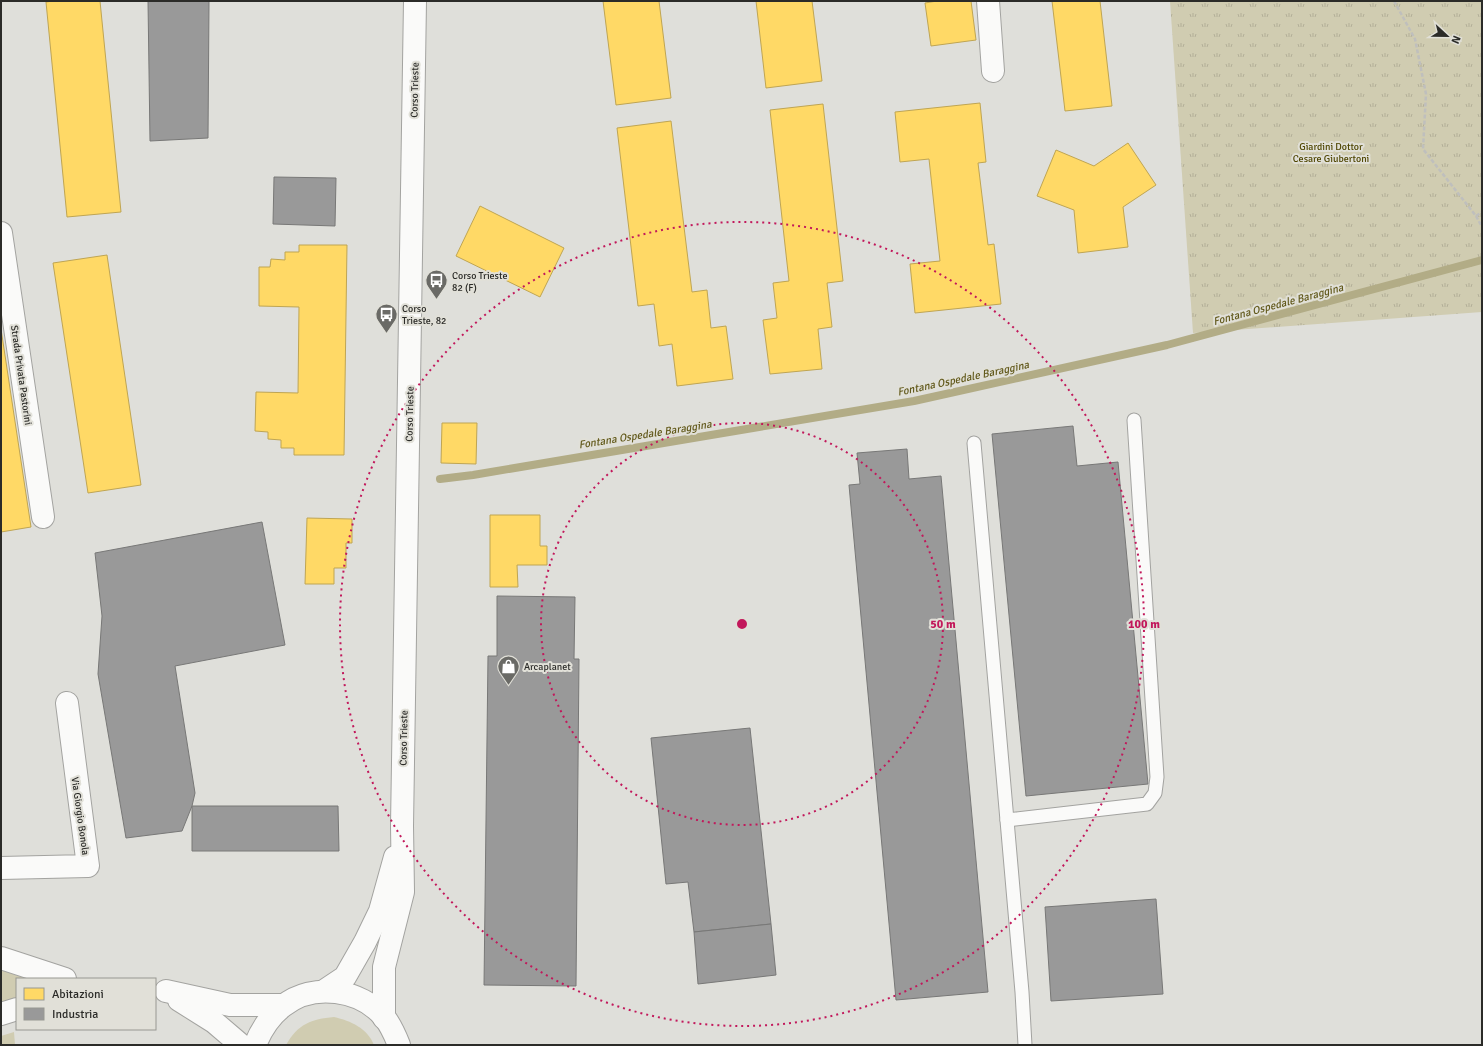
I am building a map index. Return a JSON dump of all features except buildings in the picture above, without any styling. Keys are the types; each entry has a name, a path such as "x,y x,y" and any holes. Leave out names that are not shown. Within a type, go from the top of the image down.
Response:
{"main road":[{"name":"Corso Trieste","path":"384,1018 384,967 403,892 402,826 415,1"},
{"path":"988,1 993,71"},
{"name":"Strada Privata Pastorini","path":"1,233 43,517"},
{"name":"Via Giorgio Bonola","path":"1,868 88,866 66,703"},
{"name":"Corso Trieste","path":"324,991 344,977 365,942 380,911 390,878 402,826"},
{"path":"1,958 62,978"},
{"path":"255,1045 266,1023 283,1005 302,995 324,991 346,993 367,1003 384,1018 395,1033 399,1045"},
{"path":"161,992 230,1005 283,1005"},
{"path":"161,992 214,1022 241,1045"},
{"path":"1,1014 16,1009"}],"lane":[{"path":"1007,820 1147,804 1155,793 1157,776 1134,420"},
{"path":"974,443 1022,984 1025,1045"}],"path":[{"path":"1394,1 1415,39 1426,94 1423,149 1476,216 1482,227"},
{"path":"1476,216 1482,212"}],"green space":[{"name":"Giardini Dottor Cesare Giubertoni","path":"1170,1 1482,1 1482,312 1193,333"},
{"path":"1,970 24,978 16,978 16,1002 1,1007"},
{"path":"334,1017 358,1026 367,1034 374,1045 286,1045 300,1027 318,1019"},
{"path":"14,1032 15,1045 1,1045 1,1036"}],"waterway":[{"name":"Fontana Ospedale Baraggina","path":"440,479 473,475 914,401 1167,345 1482,260"}],"place":[{"name":"Corso Trieste 82 (F)","path":"437,300"},
{"name":"Corso Trieste, 82","path":"387,334"},
{"name":"Arcaplanet","path":"508,686"}]}
